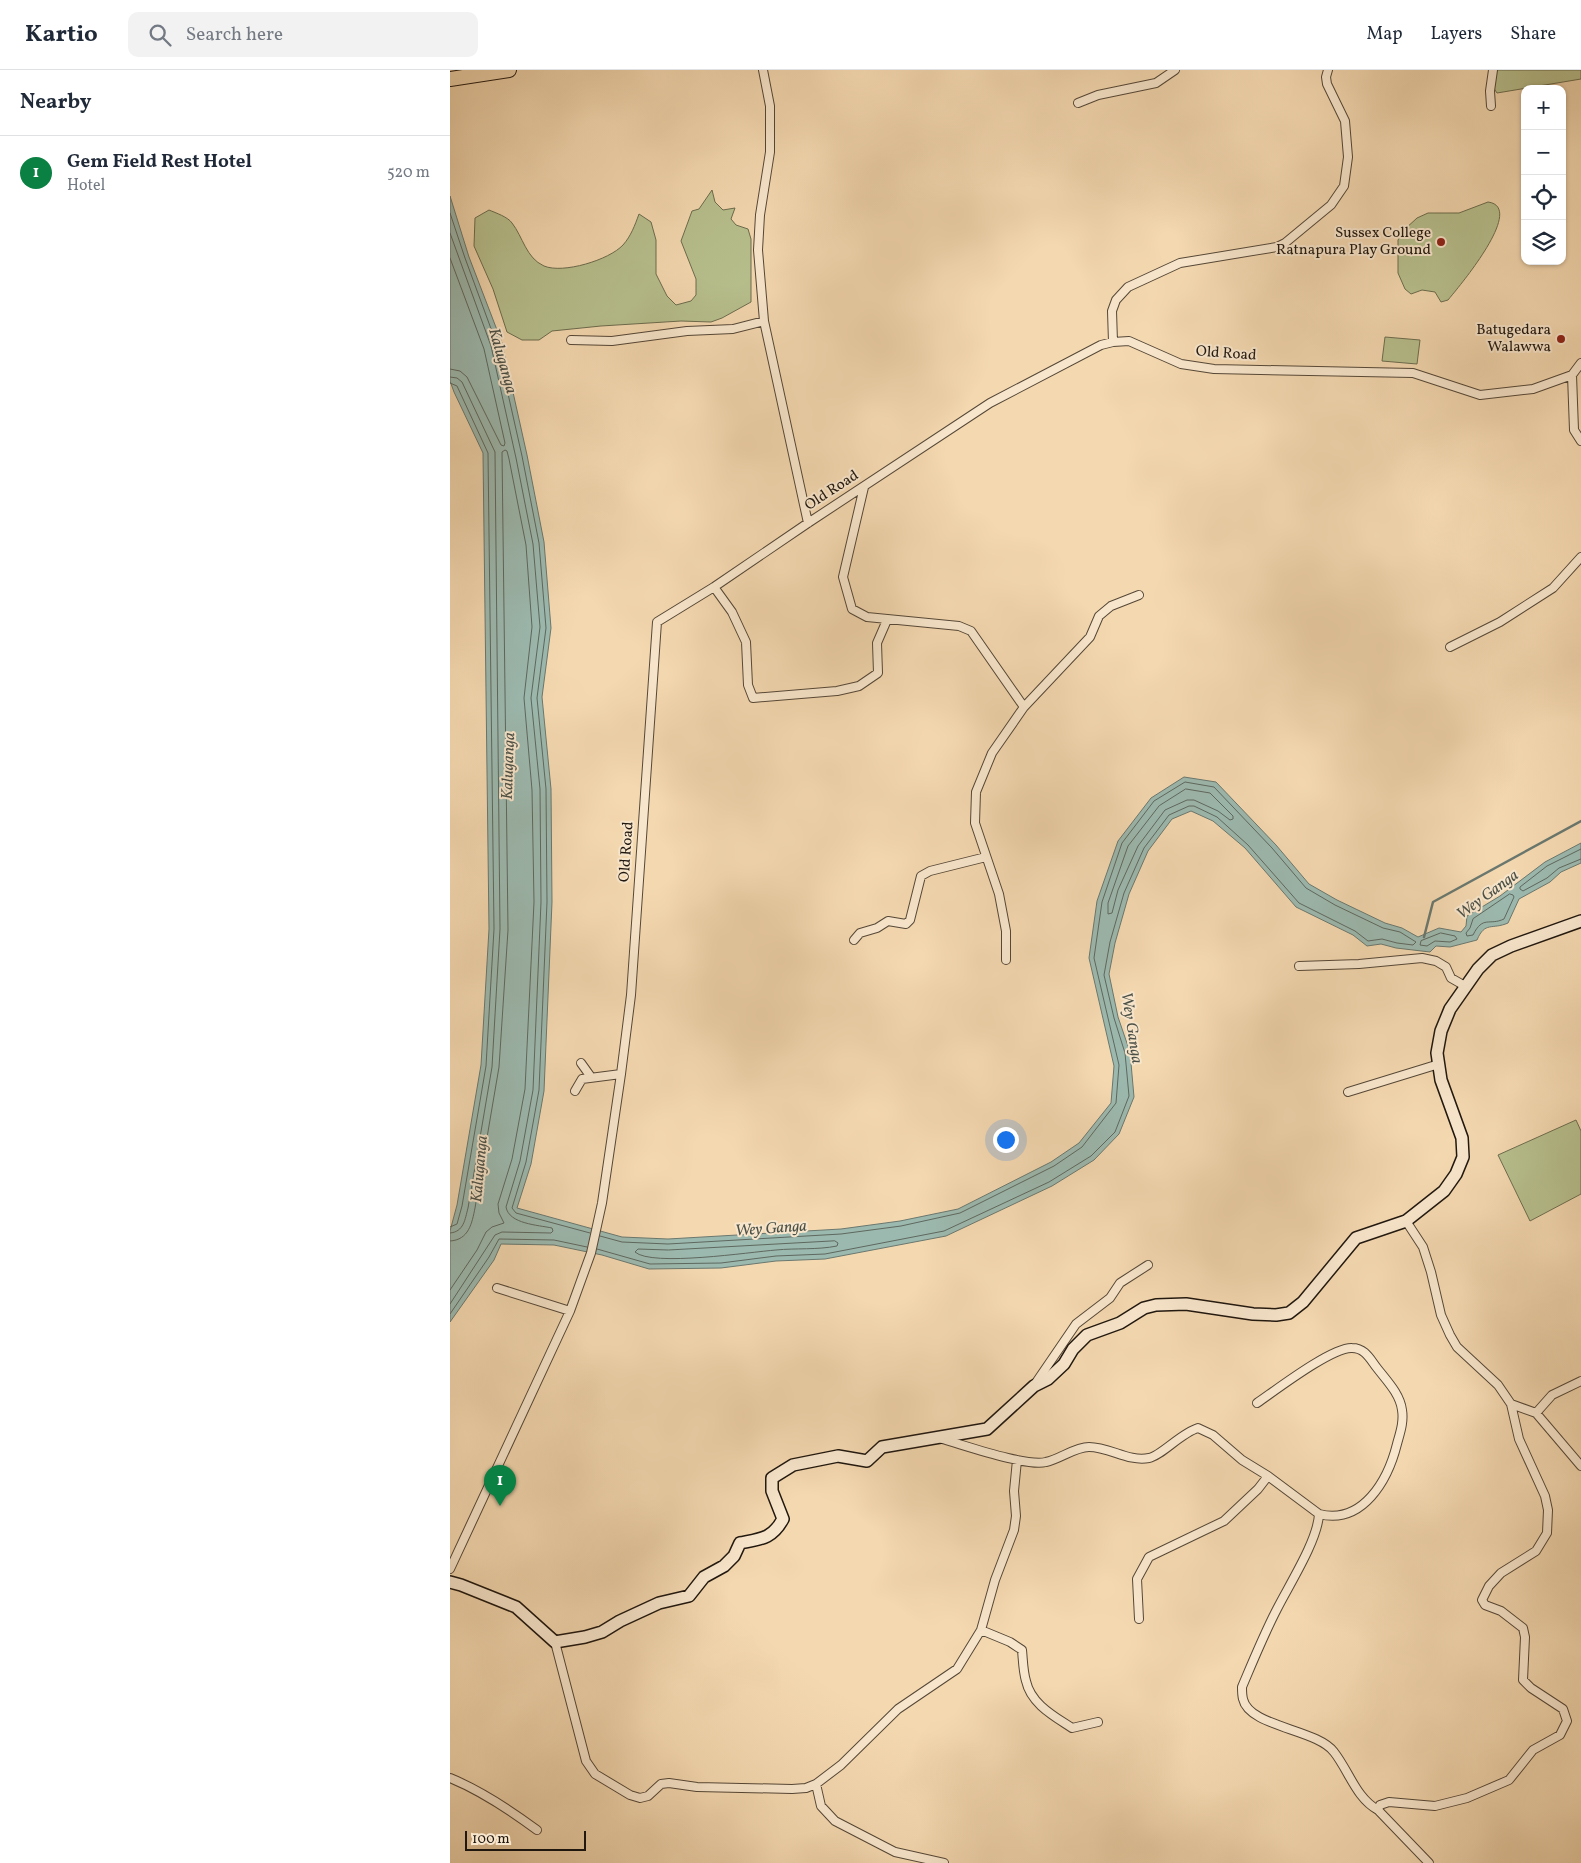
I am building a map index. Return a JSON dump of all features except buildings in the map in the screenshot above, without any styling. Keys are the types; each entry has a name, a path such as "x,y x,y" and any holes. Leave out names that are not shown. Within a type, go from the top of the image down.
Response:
{"highway":[{"path":"450,79 509,70"}],"street":[{"path":"762,70 770,106 770,152 760,215 758,250 764,321 808,523"},
{"path":"1078,103 1098,95 1156,83 1176,70"},
{"path":"1113,342 1112,311 1116,300 1128,287 1180,263 1277,247 1285,243 1331,205 1344,186 1348,157 1345,121 1327,84 1328,70"},
{"path":"1491,106 1490,91 1493,70"},
{"path":"571,340 612,341 687,331 733,329 764,321"},
{"name":"Old Road","path":"450,1569 570,1311 592,1253 602,1203 621,1074 632,978 657,622 714,587 990,403 1101,346 1113,342 1129,341 1181,364 1214,369 1413,373 1480,395 1534,390 1572,375"},
{"path":"1581,363 1572,375 1574,430 1581,441"},
{"path":"864,486 843,577 852,609 867,617 959,626 971,631 1024,707"},
{"path":"1450,647 1500,622 1554,588 1581,556"},
{"path":"714,587 732,612 746,642 748,686 753,698 837,691 859,686 878,673 877,643 887,620"},
{"path":"1006,960 1006,931 999,894 975,823 976,792 992,753 1024,707 1090,637 1099,616 1111,606 1139,595"},
{"path":"854,940 860,933 876,928 888,921 906,924 910,920 921,876 930,871 986,857"},
{"path":"1034,1386 1048,1379 1064,1364 1073,1350 1087,1335 1120,1323 1144,1308 1156,1305 1186,1304 1253,1314 1276,1315 1289,1313 1303,1302 1356,1238 1406,1221 1444,1191 1456,1174 1463,1157 1462,1138 1441,1080 1437,1053 1441,1031 1450,1009 1478,969 1492,955 1511,946 1581,921"},
{"path":"1299,966 1359,964 1422,958 1436,961 1446,967 1451,978 1466,986"},
{"path":"581,1063 591,1077"},
{"path":"1348,1092 1439,1064"},
{"path":"575,1091 582,1079 621,1074"},
{"path":"1378,1810 1380,1805 1390,1802 1435,1806 1467,1798 1509,1780 1533,1750 1560,1735 1568,1720 1564,1709 1531,1688 1523,1680 1526,1637 1523,1628 1501,1611 1485,1604 1482,1600 1489,1586 1501,1573 1536,1551 1547,1533 1548,1510 1545,1496 1519,1439 1511,1404 1498,1385 1458,1347 1450,1335 1441,1315 1423,1246 1406,1221"},
{"path":"555,1642 602,1632 620,1621 659,1603 689,1596 704,1577 724,1566 734,1556 740,1543 767,1538 777,1530 783,1519 772,1491 772,1478 793,1465 838,1456 867,1461 882,1447 987,1429 1034,1386 1076,1324 1110,1298 1120,1283 1148,1265"},
{"path":"496,1288 570,1311"},
{"path":"940,1438 1017,1460 1045,1463 1086,1447 1096,1447 1128,1457 1150,1458 1190,1431 1198,1428 1213,1435 1242,1460 1268,1476 1319,1514 1330,1517 1344,1515 1363,1505 1370,1498 1392,1465 1403,1422 1402,1409 1396,1393 1363,1351 1352,1348 1339,1350 1322,1359 1257,1403"},
{"path":"1536,1413 1552,1395 1581,1381"},
{"path":"1511,1404 1536,1413 1581,1466"},
{"path":"450,1582 461,1584 516,1608 555,1642 586,1761 595,1774 630,1795 640,1798 648,1796 661,1784 668,1783 697,1787 806,1788 816,1784 841,1765 898,1709 957,1670 981,1630 1014,1530 1016,1516 1014,1491 1017,1460"},
{"path":"1139,1619 1137,1578 1149,1557 1224,1520 1258,1490 1268,1476"},
{"path":"1319,1514 1319,1524 1312,1540 1276,1612 1242,1687 1243,1699 1247,1708 1258,1716 1321,1742 1333,1750 1358,1791 1371,1807 1378,1810 1429,1863"},
{"path":"981,1630 1010,1642 1022,1650 1026,1682 1030,1692 1046,1712 1072,1728 1098,1722"},
{"path":"450,1778 505,1806 537,1830"},
{"path":"816,1784 821,1806 835,1821 895,1852 944,1863"}],"green space":[{"path":"1494,70 1581,70 1581,79 1545,85 1521,85 1521,89 1497,93 1493,87"},
{"path":"712,190 715,202 723,210 735,208 731,219 736,225 748,229 751,239 751,302 711,322 681,321 552,331 539,340 522,340 507,332 493,289 474,246 475,218 489,210 505,217 512,223 533,258 544,266 562,268 585,264 616,251 628,238 639,214 651,222 656,240 656,274 667,296 676,305 691,301 696,295 696,279 681,241 692,211 699,209"},
{"path":"1488,202 1498,207 1499,218 1495,232 1464,281 1448,300 1441,302 1435,292 1422,290 1411,294 1405,289 1398,273 1398,240 1405,229 1417,218 1428,213 1459,213"},
{"path":"1385,337 1420,340 1417,364 1382,361"},
{"path":"1576,1120 1581,1131 1581,1194 1530,1221 1498,1155"}],"water":[{"name":"Kaluganga","path":"450,196 469,257 502,343 544,542 551,628 542,697 551,789 552,902 544,1091 531,1164 517,1208 622,1237 668,1239 841,1229 900,1221 958,1209 1051,1162 1079,1143 1111,1103 1114,1066 1089,958 1097,901 1118,841 1151,798 1184,777 1216,782 1276,845 1309,884 1337,900 1385,923 1402,928 1418,937 1439,928 1461,932 1466,926 1467,916 1500,896 1545,862 1581,843 1581,863 1561,872 1550,882 1519,899 1508,923 1486,928 1477,940 1450,947 1436,946 1430,952 1396,948 1381,944 1367,946 1353,935 1296,907 1245,848 1213,821 1191,811 1172,819 1148,851 1129,894 1115,943 1109,974 1118,1017 1130,1052 1134,1097 1119,1134 1094,1160 1052,1186 946,1236 825,1259 776,1261 721,1268 649,1269 602,1255 554,1245 501,1244 494,1260 450,1322 450,1231 457,1205 481,1065 489,929 483,453 450,381"}],"waterway":[{"name":"Wey Ganga","path":"1424,937 1433,902 1581,821"}],"place":[{"name":"Sussex College Ratnapura Play Ground","path":"1441,242"},
{"name":"Batugedara Walawwa","path":"1561,339"},
{"name":"Gem Field Rest Hotel","path":"500,1506"}]}
